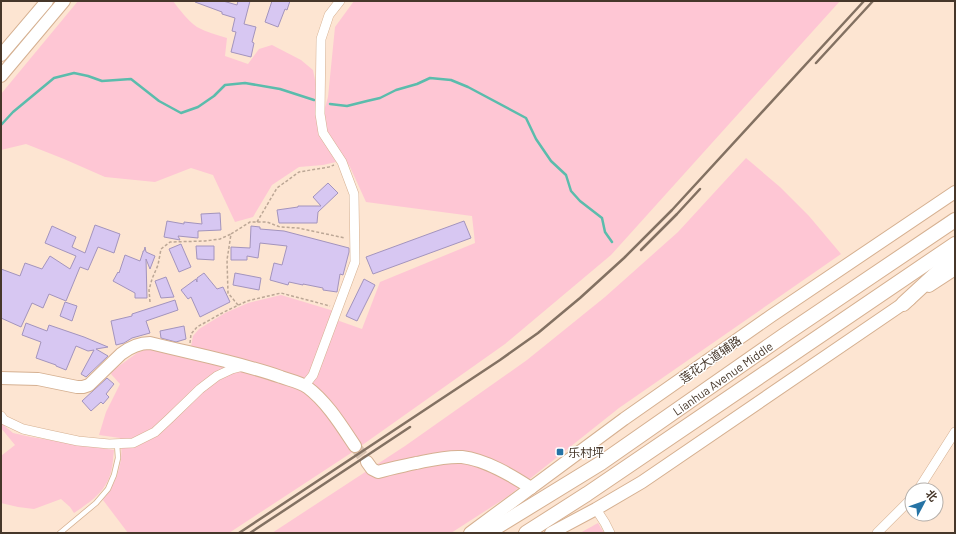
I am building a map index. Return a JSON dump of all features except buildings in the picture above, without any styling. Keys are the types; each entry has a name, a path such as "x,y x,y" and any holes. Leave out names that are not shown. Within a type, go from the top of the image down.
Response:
{"main road":[{"name":"Lianhua Avenue Middle","path":"487,533 601,463 783,336 955,220"},
{"name":"Lianhua Avenue Middle","path":"526,533 587,494 955,244"},
{"path":"903,304 955,256"}],"street":[{"path":"1,55 47,1"},
{"path":"1,76 64,1"},
{"path":"305,385 313,375 355,262 354,194 342,162 323,133 320,114 321,40 330,16 340,1"},
{"name":"莲花大道辅路","path":"470,533 631,414 955,192"},
{"path":"551,533 642,482 955,269"},
{"path":"1,378 38,379 83,387 89,385 126,350 141,343 150,343 271,373 305,385 317,395 328,408 355,446"},
{"path":"1,416 4,420 23,428 78,441 109,444 133,443 154,432 200,389 217,376 232,369 244,366"},
{"path":"923,482 955,432"},
{"path":"367,462 372,469 378,472 442,457 463,458 474,460 498,469 531,488"},
{"path":"877,533 904,506"},
{"path":"596,509 610,533"}],"lane":[{"path":"60,533 96,503 108,490 114,475 118,458 117,444"}],"path":[{"path":"257,222 277,188 299,172 329,167 342,162"},
{"path":"150,302 149,290 158,265 161,250 170,242 220,239 232,234 250,222 267,222 280,227 298,228 355,240"},
{"path":"232,234 227,260 228,293 238,305"},
{"path":"188,352 191,334 197,327 247,301 281,293 338,309"}],"shaded area":[{"path":"78,1 173,1 187,18 197,27 227,38 225,56 248,64 259,49 272,45 301,60 313,70 317,89 320,136 336,162 323,165 299,167 272,185 253,217 235,222 213,175 191,168 155,182 105,177 26,144 1,150 1,94"},
{"path":"354,1 840,1 611,255 505,344 351,453 229,533 128,533 103,500 117,474 121,455 120,438 99,435 106,412 120,384 111,374 112,371 137,353 152,347 189,357 193,336 199,329 225,313 248,303 281,295 334,311 331,318 362,329 380,282 475,243 472,216 366,202 350,167 326,129 324,111 328,97 335,27"},
{"path":"746,158 780,187 809,216 841,254 619,408 507,497 451,533 272,533 405,446 527,360 605,297 678,232"},
{"path":"1,423 13,433 114,450 112,469 109,479 97,496 74,513 61,499 34,509 1,503 1,456 15,445 1,428"},
{"path":"598,523 604,533 580,533"}],"waterway":[{"path":"1,125 13,112 54,78 74,73 102,81 131,79 159,101 181,113 198,107 214,96 225,85 245,83 280,89 314,100"},
{"path":"330,104 347,106 380,98 396,90 417,84 430,78 451,80 468,87 526,118 536,139 551,161 566,175 571,191 580,201 602,218 605,232 612,242"}],"tunnel":[{"path":"355,446 367,462"}],"railway":[{"path":"239,533 500,360 538,333 580,298 624,258 672,210 864,1"},
{"path":"816,63 873,1"},
{"path":"641,250 700,189"},
{"path":"250,533 410,427"}],"place":[{"name":"乐村坪","path":"560,452"}]}
